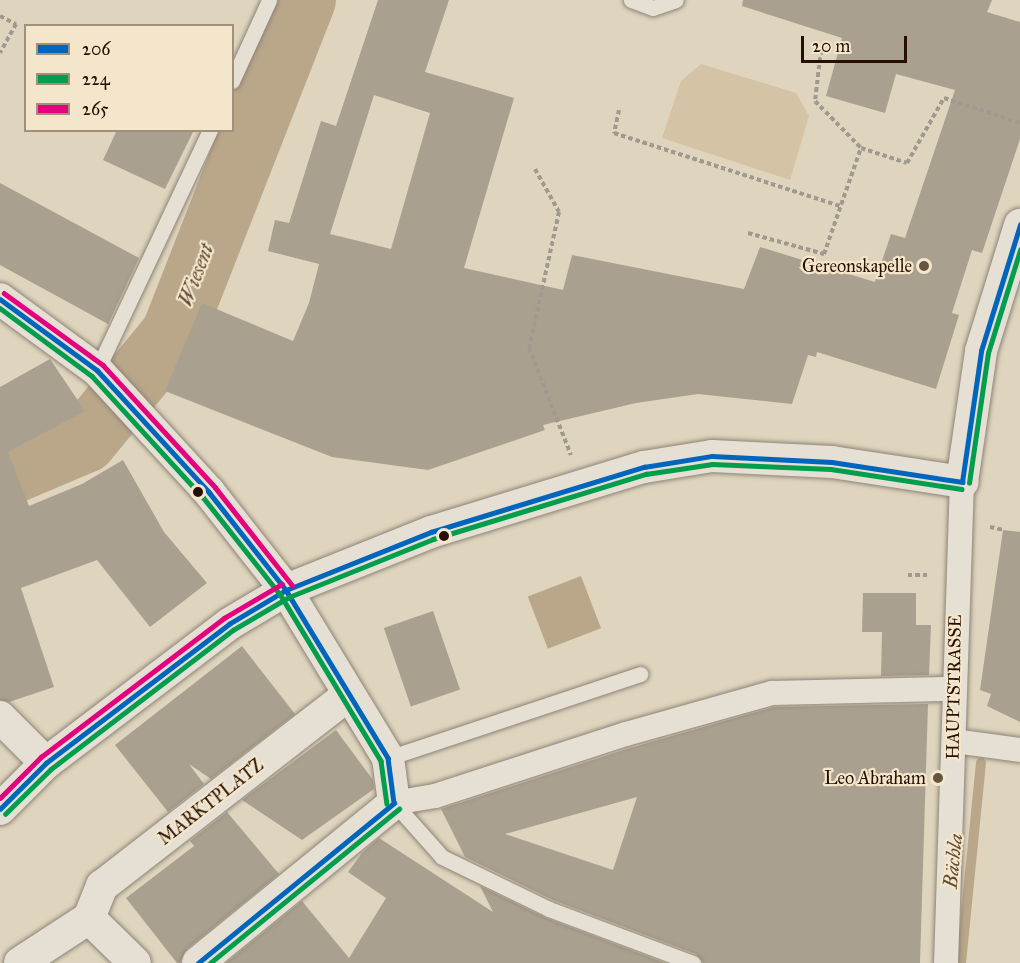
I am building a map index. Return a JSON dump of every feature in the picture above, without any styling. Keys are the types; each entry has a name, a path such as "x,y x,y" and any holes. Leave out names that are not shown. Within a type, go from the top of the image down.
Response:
{"street":[{"path":"0,808 46,764 230,624 286,590 431,532 581,484 644,467 712,456 832,462 962,483 981,351 1020,225"},
{"path":"0,299 97,370 209,492 286,590 347,696 388,759 394,803"},
{"name":"HAUPTSTRASSE","path":"946,963 962,483"},
{"path":"198,963 394,803 435,796 626,734 772,693 954,689"},
{"name":"MARKTPLATZ","path":"89,918 102,886 347,696"},
{"path":"0,717 46,764"},
{"path":"954,741 1020,750"},
{"path":"20,963 89,918 135,963"}],"lane":[{"path":"234,77 269,0"},
{"path":"631,0 653,8 676,0"},
{"path":"97,370 209,132"},
{"path":"388,759 640,674"},
{"path":"394,803 442,857 549,909 693,963"}],"path":[{"path":"0,16 16,24 0,53"},
{"path":"821,50 815,101 861,148 907,163 944,98 1020,123"},
{"path":"620,110 614,133 840,206"},
{"path":"748,233 824,254 861,148"},
{"path":"535,169 559,212 530,348 581,484"}],"shaded area":[{"path":"701,64 796,93 809,116 790,180 662,138 681,81"},
{"path":"581,576 601,628 548,649 528,596"}],"building":[{"path":"378,0 449,0 425,72 514,98 464,268 563,290 572,255 744,289 760,247 875,282 891,234 905,238 955,90 896,74 885,113 826,96 842,38 742,6 743,0 992,0 987,12 1020,22 1020,139 982,253 972,250 952,313 959,315 936,389 817,352 816,357 808,355 792,404 698,394 636,403 543,425 545,430 428,470 332,457 165,391 202,303 293,341 309,303 319,264 268,251 275,220 289,223 321,121 336,126","holes":["374,95 430,113 391,249 330,234"]},
{"path":"116,132 193,132 165,189 103,160"},
{"path":"0,183 139,258 108,324 0,265"},
{"path":"50,359 85,411 8,452 29,506 82,484 123,460 164,532 207,583 150,627 97,560 21,588 54,687 9,702 0,700 0,387"},
{"path":"1003,530 1020,532 1020,722 987,706 991,694 980,690"},
{"path":"863,593 916,593 916,625 931,625 929,675 881,676 882,632 862,632"},
{"path":"433,611 460,689 411,706 384,628"},
{"path":"242,646 295,714 211,779 189,764 204,784 168,812 115,745"},
{"path":"928,704 920,963 703,963 696,954 553,900 465,857 441,809 630,748 774,707","holes":["637,797 613,870 505,834"]},
{"path":"336,730 373,780 374,789 302,840 242,800"},
{"path":"227,812 279,874 187,949 180,963 177,963 126,898 194,846 190,841"},
{"path":"379,838 493,912 480,886 546,918 665,963 226,963 302,901 349,958 386,898 348,872 362,853"}],"waterway":[{"name":"Wiesent","path":"0,477 85,441 173,334 304,0"},
{"name":"Bächla","path":"961,963 981,763"}],"transit line":[{"name":"206","path":"962,482 981,351 1020,225"},
{"name":"224","path":"969,483 988,353 1020,250"},
{"name":"265","path":"4,293 103,365 215,487 292,585"},
{"name":"206","path":"0,299 97,370 209,492 286,590 388,758 394,803"},
{"name":"224","path":"0,308 92,376 203,497 280,594 381,761 387,804"},
{"name":"206","path":"0,809 46,763 229,624 286,590 431,532 644,467 712,456 832,462 962,482"},
{"name":"224","path":"5,814 51,769 233,630 289,597 433,539 646,474 712,464 831,469 961,489"},
{"name":"265","path":"0,798 41,757 224,618 282,584"},
{"name":"206","path":"198,963 394,803"},
{"name":"224","path":"210,963 399,809"}],"place":[{"name":"Gereonskapelle","path":"924,266"},
{"name":"Leo Abraham","path":"938,778"}]}
